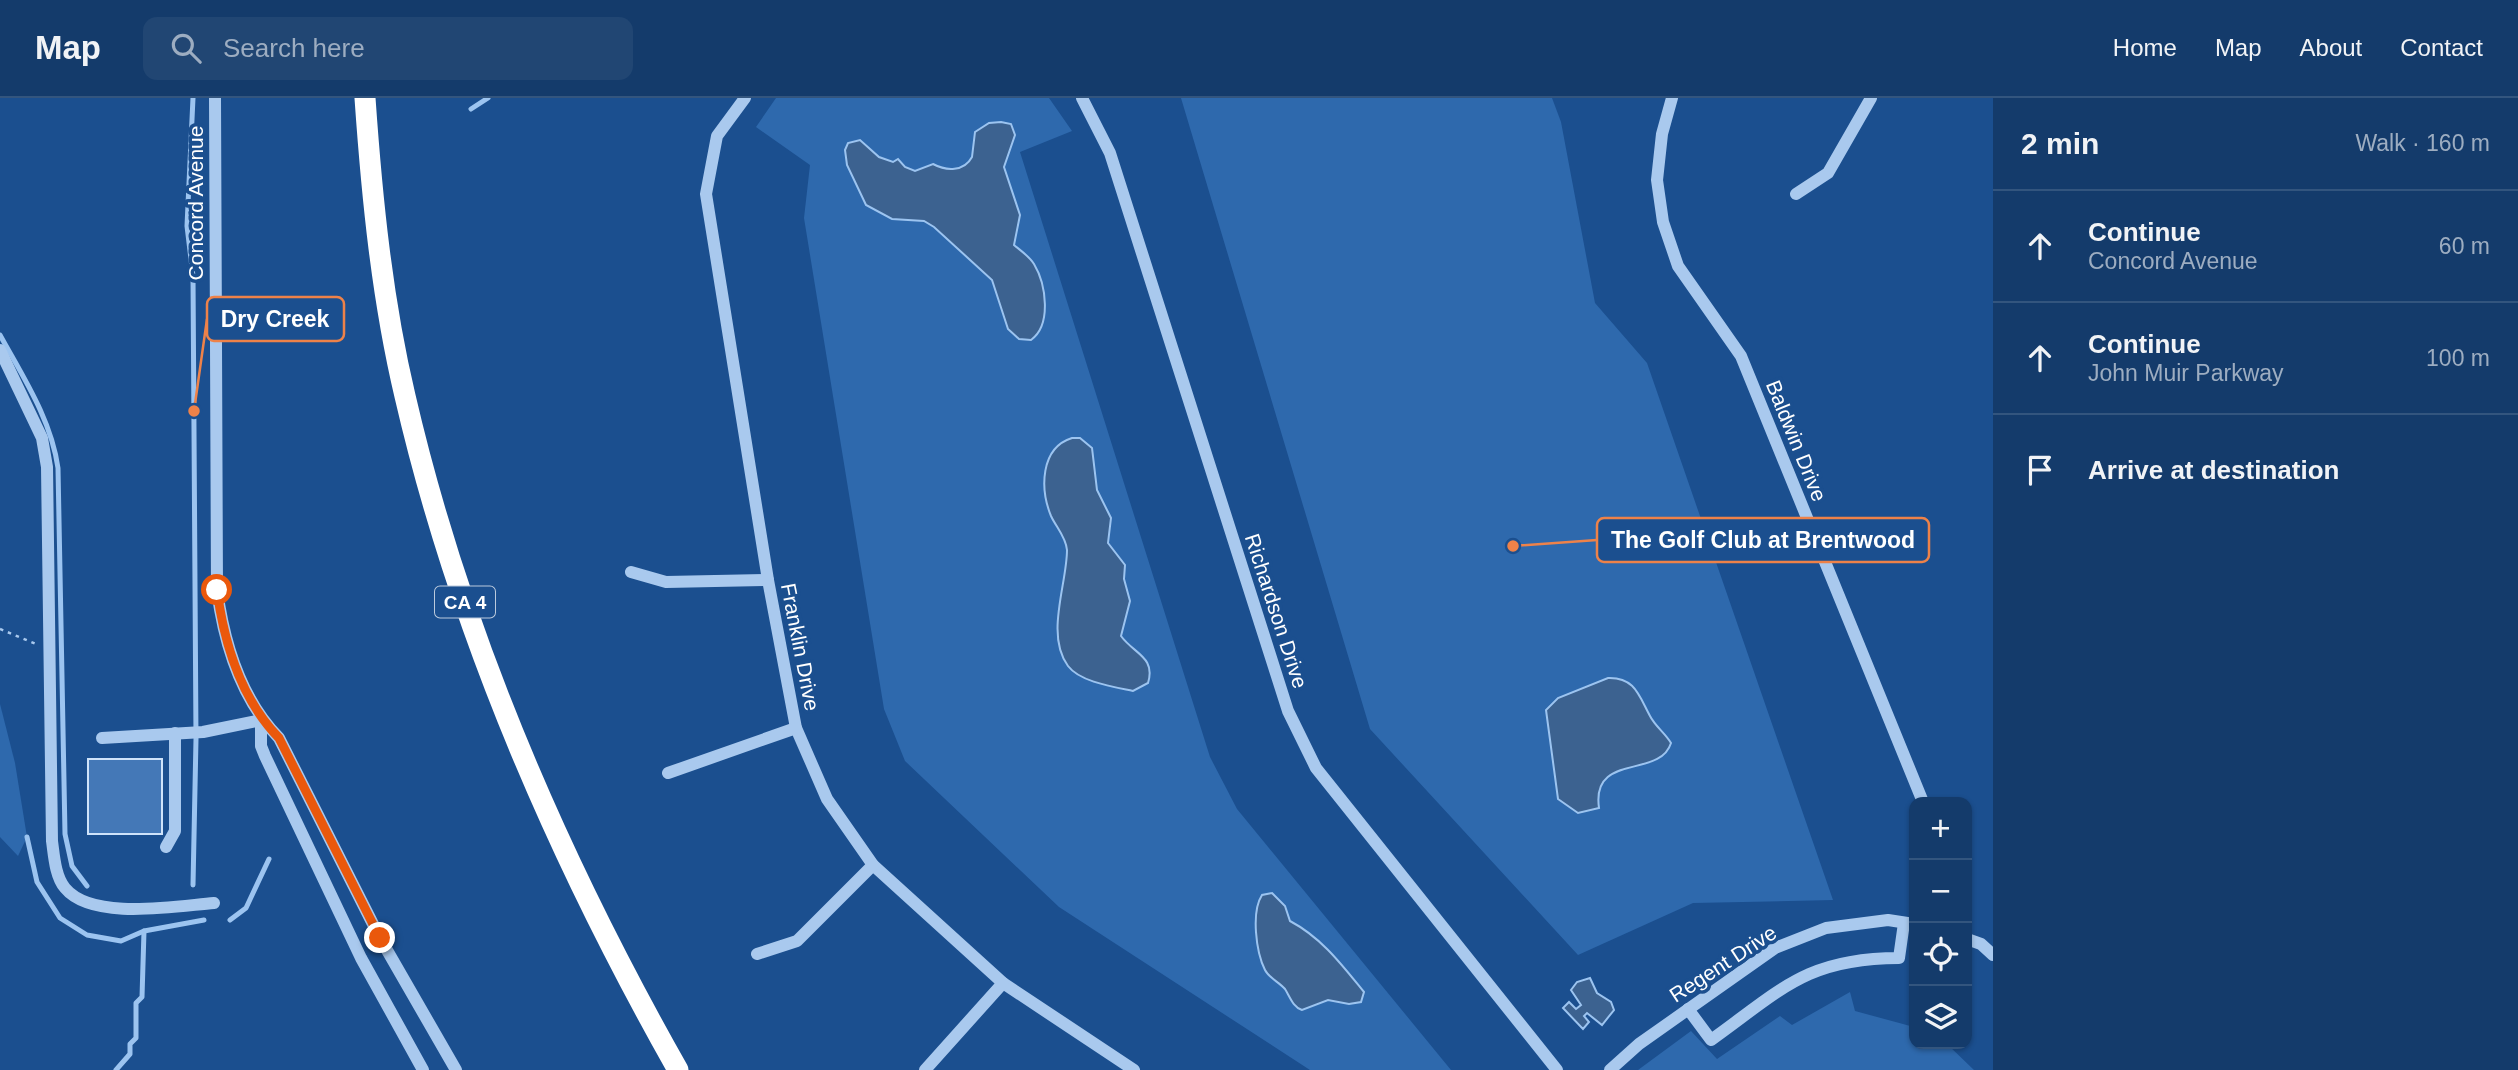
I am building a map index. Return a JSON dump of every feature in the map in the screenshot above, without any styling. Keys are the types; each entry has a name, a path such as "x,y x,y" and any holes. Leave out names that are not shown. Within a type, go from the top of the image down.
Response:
{"highway":[{"name":"CA 4","path":"365,98 386,301 404,396 443,537 492,680 561,850 678,1070"}],"street":[{"name":"Concord Avenue","path":"215,98 217,590 221,619 234,664 261,720"},
{"name":"Franklin Drive","path":"745,98 717,136 706,194 768,580 796,728 827,799 873,865 1003,983 1134,1070"},
{"name":"Richardson Drive","path":"1082,98 1110,153 1288,711 1316,768 1557,1070"},
{"name":"Baldwin Drive","path":"1672,98 1662,134 1657,180 1663,222 1678,266 1741,356 1921,797"},
{"path":"1796,194 1828,173 1871,98"},
{"path":"0,350 42,438 47,467 52,841 56,869 64,888 95,905 131,909 214,903"},
{"path":"631,572 666,582 768,580"},
{"path":"102,738 198,732 261,720"},
{"path":"261,720 261,746 265,756 361,958 423,1070"},
{"path":"261,720 279,738 380,938 456,1070"},
{"path":"668,773 796,728"},
{"path":"166,847 175,831 175,733"},
{"path":"757,954 797,941 873,865"},
{"name":"Regent Drive","path":"1610,1070 1639,1044 1775,948 1826,928 1888,920 1909,924"},
{"path":"1688,1010 1711,1040 1790,982 1810,972 1865,958 1899,958 1909,924"},
{"path":"1972,941 1981,944 1993,955"},
{"path":"925,1070 1003,983"}],"path":[{"path":"0,629 48,649"}],"shaded area":[{"path":"776,98 1049,98 1072,131 1020,152 1210,757 1237,809 1451,1070 1310,1070 1059,907 905,761 884,709 804,218 810,165 756,127"},
{"path":"1181,98 1552,98 1561,122 1595,303 1647,363 1833,900 1693,903 1578,955 1370,729"},
{"path":"989,123 1011,124 1015,135 1004,167 1020,215 1014,245 1034,264 1044,293 1042,325 1031,340 1019,339 1008,329 992,280 924,221 892,219 866,205 847,165 845,150 848,143 860,140 879,157 893,162 898,159 905,167 915,171 933,164 949,169 960,168 972,157 975,132"},
{"path":"1080,438 1092,448 1097,490 1111,518 1108,543 1125,565 1124,579 1130,601 1121,636 1146,661 1150,674 1148,683 1133,691 1098,683 1073,672 1061,654 1058,625 1067,550 1047,505 1044,482 1048,460 1061,443"},
{"path":"1608,678 1624,681 1635,689 1652,720 1671,743 1664,754 1654,760 1615,772 1605,779 1599,791 1599,808 1578,813 1558,799 1546,710 1558,698"},
{"path":"0,704 15,763 27,837 18,856 0,837"},
{"path":"1272,893 1285,906 1290,921 1322,944 1356,982 1364,992 1361,1002 1349,1004 1328,1000 1302,1010 1267,973 1259,953 1256,921 1262,895"},
{"path":"1590,978 1597,993 1611,1002 1614,1010 1602,1025 1587,1013 1584,1016 1589,1022 1583,1029 1563,1008 1569,1002 1576,1009 1581,1005 1571,990 1577,982"},
{"path":"1850,992 1855,1011 1909,1026 1909,1049 1952,1049 1974,1070 1638,1070 1691,1031 1717,1059 1780,1016 1792,1025"}],"building":[{"path":"88,759 162,759 162,834 88,834"}],"waterway":[{"path":"193,98 187,226 193,276 196,739 193,885"},
{"path":"471,109 488,98"},
{"path":"0,335 43,415 58,468 65,834 72,866 87,886"},
{"path":"27,837 37,882 60,918 87,935 121,941 144,931 204,920"},
{"path":"230,920 246,908 269,859"},
{"path":"116,1070 130,1054 130,1044 136,1038 136,1003 142,997 144,931"}],"place":[{"name":"Dry Creek","path":"194,411"},
{"name":"The Golf Club at Brentwood","path":"1513,546"}],"route":[{"path":"217,590 221,619 234,664 261,720 279,738 380,938"}]}
